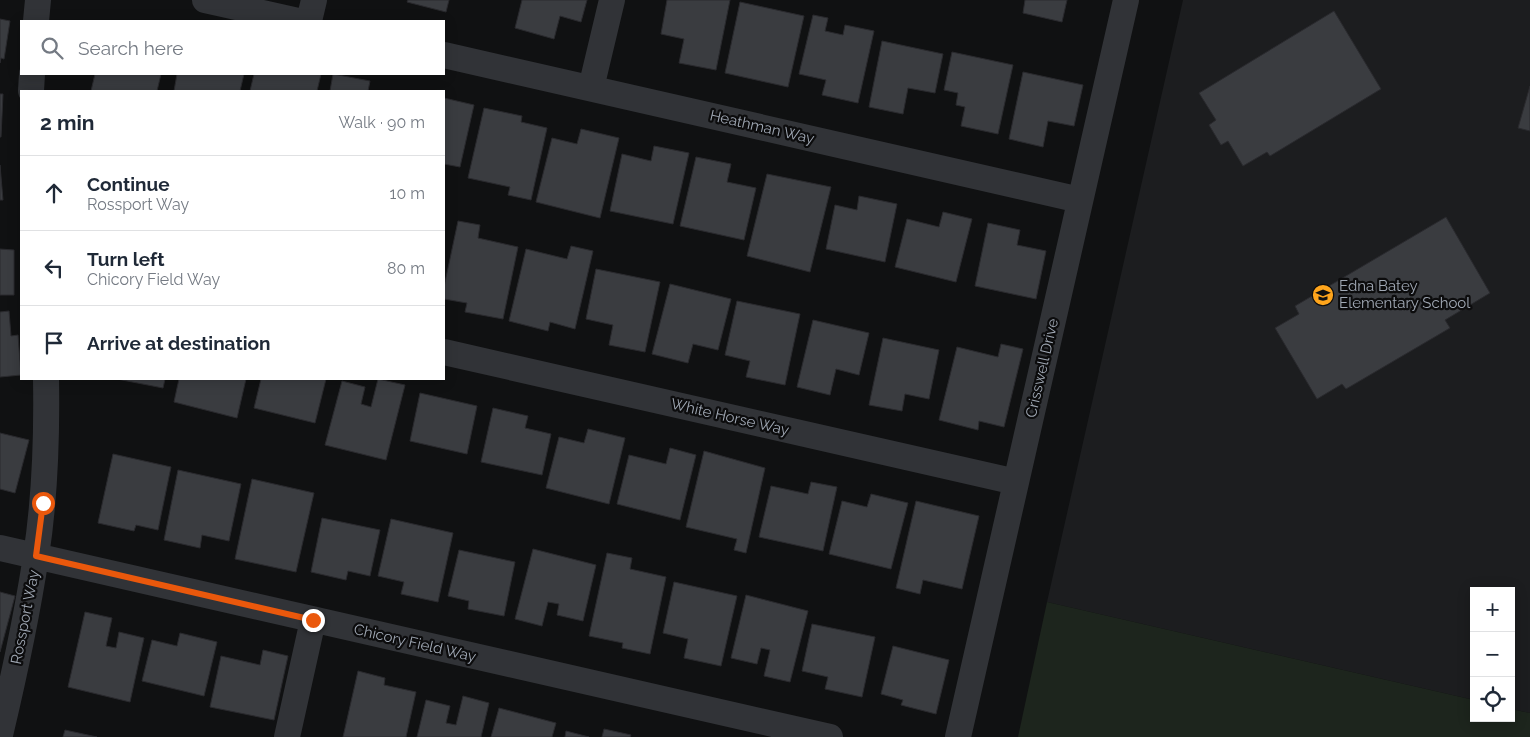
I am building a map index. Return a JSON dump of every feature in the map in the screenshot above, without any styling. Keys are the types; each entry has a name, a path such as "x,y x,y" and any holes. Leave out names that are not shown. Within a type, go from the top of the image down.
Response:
{"street":[{"path":"36,20 38,0"},
{"path":"205,0 294,20"},
{"path":"309,20 314,0"},
{"path":"591,88 612,0"},
{"name":"Crisswell Drive","path":"958,737 1126,0"},
{"name":"Heathman Way","path":"445,54 1080,200"},
{"path":"31,90 32,75"},
{"name":"White Horse Way","path":"445,352 1016,482"},
{"name":"Rossport Way","path":"0,735 18,656 36,556 43,503 46,380"},
{"name":"Chicory Field Way","path":"0,548 830,737"},
{"path":"286,737 313,620"}],"shaded area":[{"name":"Edna Batey Elementary School","path":"1183,0 1530,0 1530,713 1515,710 1515,587 1470,587 1470,699 1047,602"},
{"path":"1047,602 1470,699 1470,722 1515,722 1515,710 1530,713 1530,737 1018,737"}],"building":[{"path":"408,0 449,0 446,12 407,2"},
{"path":"522,0 587,0 581,22 560,16 554,39 515,28"},
{"path":"667,0 730,0 716,70 679,63 684,39 661,34"},
{"path":"1025,0 1067,0 1062,22 1023,13"},
{"path":"740,2 804,16 788,87 725,73"},
{"path":"1334,11 1381,89 1270,156 1267,152 1243,166 1228,141 1221,145 1209,125 1216,120 1199,93"},
{"path":"813,15 828,18 825,31 843,35 845,25 874,31 858,103 822,95 826,80 799,74"},
{"path":"0,19 10,21 4,59 1,58 0,63"},
{"path":"882,41 943,54 935,93 908,88 903,114 869,107"},
{"path":"952,52 1013,65 998,134 961,126 965,107 956,105 958,93 944,90"},
{"path":"1023,72 1083,85 1074,126 1048,121 1043,147 1009,139"},
{"path":"95,75 161,75 157,90 91,90"},
{"path":"177,75 244,75 240,90 174,90"},
{"path":"254,75 321,75 317,90 250,90"},
{"path":"333,75 370,81 368,90 330,90"},
{"path":"1530,86 1530,131 1518,128"},
{"path":"0,94 3,94 1,137 0,137"},
{"path":"445,98 474,105 460,167 445,164"},
{"path":"484,108 522,116 521,122 547,128 531,200 508,195 510,187 468,178"},
{"path":"581,129 619,138 600,218 536,202 552,138 577,144"},
{"path":"654,146 689,153 673,224 610,211 622,154 651,161"},
{"path":"696,157 731,164 727,182 756,188 744,240 680,226"},
{"path":"0,165 3,200 0,200"},
{"path":"767,174 831,187 810,272 747,256"},
{"path":"859,196 897,204 885,262 826,249 835,205 857,210"},
{"path":"943,212 972,219 956,282 895,267 907,219 939,227"},
{"path":"1446,217 1490,293 1445,320 1450,328 1346,389 1342,384 1317,399 1275,328 1299,314 1295,306"},
{"path":"458,221 480,225 478,238 518,247 503,319 465,312 467,303 445,299 445,282"},
{"path":"988,223 1020,230 1017,245 1046,251 1036,299 975,286"},
{"path":"571,246 593,251 575,329 550,322 548,331 509,321 526,249 567,259"},
{"path":"0,249 14,250 14,295 0,295"},
{"path":"596,269 660,282 645,352 609,345 613,325 586,319"},
{"path":"670,284 731,299 718,350 693,344 688,363 652,354"},
{"path":"737,301 800,314 785,385 746,377 750,361 725,355"},
{"path":"9,311 11,336 18,335 20,375 0,377 0,312"},
{"path":"813,320 869,333 859,375 836,369 830,395 797,387"},
{"path":"883,338 939,350 929,399 905,394 902,411 869,405"},
{"path":"1001,344 1023,349 1004,427 979,421 978,430 939,420 957,347 998,357"},
{"path":"122,380 165,380 163,388"},
{"path":"179,380 246,380 237,418 174,402"},
{"path":"261,380 326,380 315,423 254,408"},
{"path":"378,380 405,385 386,460 325,445 342,381 365,387 361,404 371,407"},
{"path":"420,393 477,406 467,454 410,441"},
{"path":"493,408 528,416 525,428 551,434 542,475 481,462"},
{"path":"588,429 625,438 609,504 546,488 559,437 584,443"},
{"path":"0,433 29,440 15,493 0,489"},
{"path":"670,448 696,455 680,520 617,504 629,455 666,464"},
{"path":"704,451 765,468 746,553 734,550 737,539 686,527"},
{"path":"113,454 171,467 158,530 136,525 134,531 98,523"},
{"path":"178,470 241,484 229,541 202,535 200,548 164,540"},
{"path":"252,479 314,493 296,572 235,559"},
{"path":"811,482 837,487 823,551 759,537 771,486 808,494"},
{"path":"871,494 908,503 891,569 829,554 842,501 867,507"},
{"path":"916,501 979,516 962,589 923,580 920,594 896,588"},
{"path":"322,518 380,530 370,576 348,571 346,580 311,572"},
{"path":"391,519 453,533 438,602 401,594 404,582 378,576"},
{"path":"533,549 596,565 583,621 557,615 559,604 548,602 542,626 515,619"},
{"path":"459,550 515,562 504,616 468,609 469,601 448,596"},
{"path":"607,553 632,558 630,569 666,577 650,654 622,648 623,643 589,636"},
{"path":"674,582 737,596 721,666 684,658 688,639 663,633"},
{"path":"0,592 15,596 0,652"},
{"path":"746,595 808,611 790,682 764,676 770,650 761,648 757,664 731,658"},
{"path":"85,612 112,618 106,646 116,648 119,632 144,638 130,702 68,687"},
{"path":"812,624 875,637 862,697 825,689 828,677 802,671"},
{"path":"180,633 217,642 204,696 142,681 152,640 177,646"},
{"path":"893,646 949,660 936,714 901,705 903,700 881,694"},
{"path":"263,650 288,656 274,720 210,707 221,656 260,665"},
{"path":"358,671 385,678 384,685 416,692 406,737 343,737"},
{"path":"463,696 489,703 481,737 417,737 426,700 450,706 446,723 456,725"},
{"path":"499,708 556,723 552,737 491,737"},
{"path":"604,729 631,735 630,737 602,737"},
{"path":"65,730 97,737 63,737"},
{"path":"566,731 589,737 565,737"}],"place":[{"name":"Edna Batey Elementary School","path":"1323,295"}],"route":[{"path":"43,503 36,556 313,620"}]}
